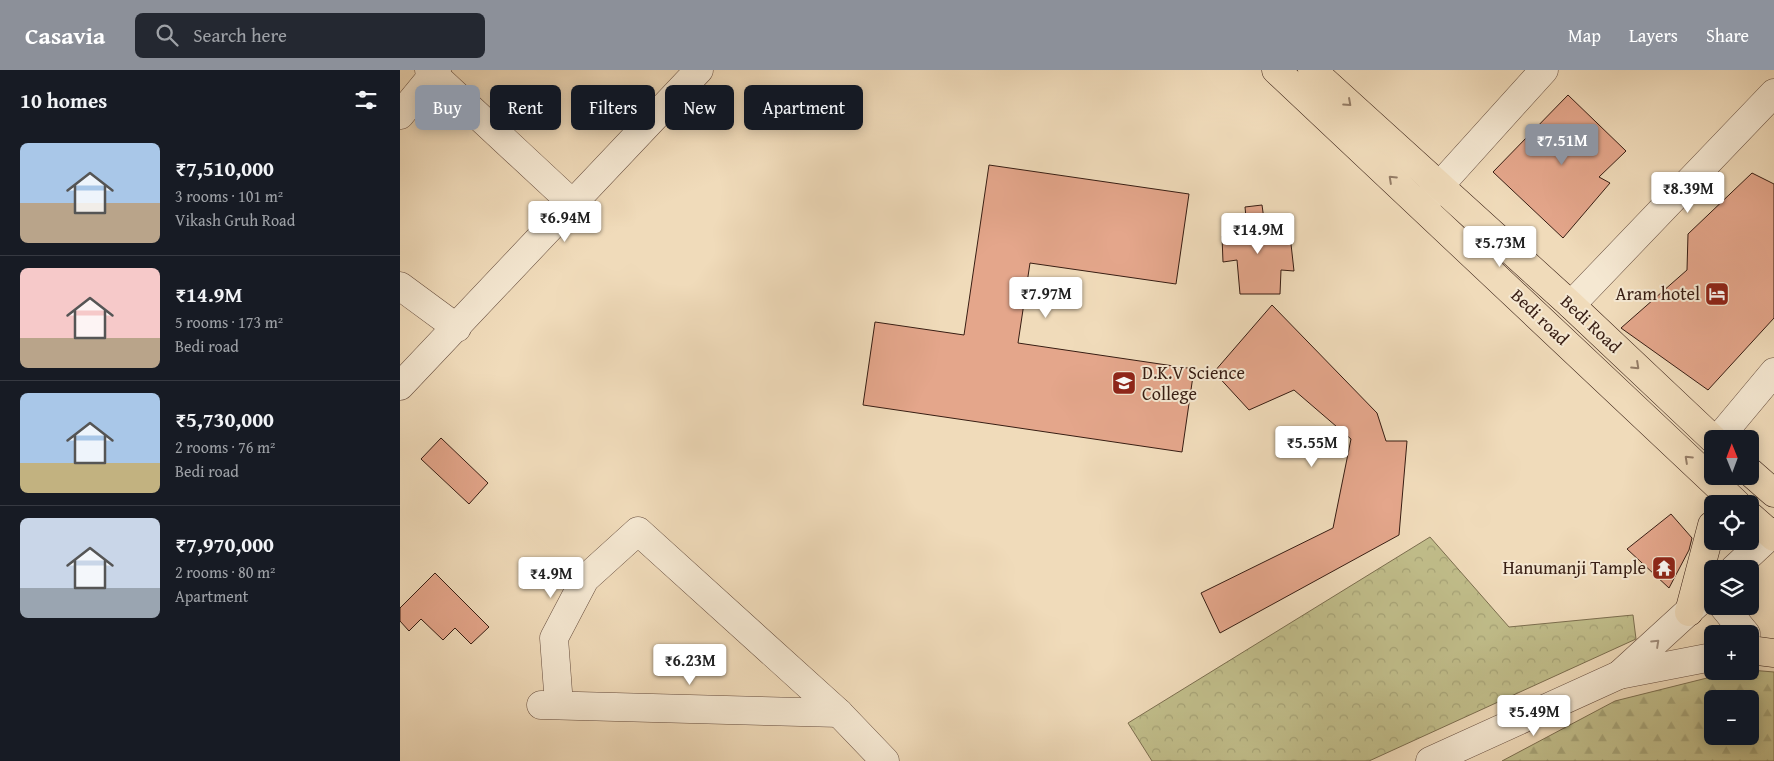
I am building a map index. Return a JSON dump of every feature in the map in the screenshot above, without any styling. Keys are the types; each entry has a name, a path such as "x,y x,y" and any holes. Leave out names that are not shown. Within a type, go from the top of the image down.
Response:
{"main road":[{"name":"Bedi road","path":"1276,70 1530,308 1720,495"},
{"name":"Bedi Road","path":"1312,70 1571,305 1704,431"},
{"path":"1759,480 1774,493"},
{"path":"1759,523 1773,535"}],"street":[{"path":"400,386 457,328 699,70"},
{"path":"1421,207 1544,70"},
{"path":"400,115 433,72 572,204"},
{"path":"1571,305 1774,93"},
{"path":"400,286 457,328"},
{"path":"1726,430 1774,372"},
{"path":"839,713 549,705 554,638 585,580 638,532 839,713 885,761"},
{"path":"1744,560 1773,535"},
{"path":"1619,675 1704,605"},
{"path":"1725,615 1736,625"},
{"path":"1430,761 1619,675 1704,659"}],"green space":[{"path":"1430,537 1509,627 1633,615 1636,639 1369,761 1152,761 1128,723"},
{"path":"1759,671 1774,672 1774,761 1502,761 1615,701 1704,679 1759,680"}],"building":[{"path":"1568,95 1626,151 1599,177 1610,183 1563,238 1493,172"},
{"path":"989,165 1189,194 1176,284 1030,263 1018,343 1194,369 1182,452 863,405 875,322 964,335"},
{"name":"Aram hotel","path":"1752,173 1774,184 1774,318 1708,390 1621,328 1687,270 1688,234"},
{"path":"1262,205 1266,234 1290,235 1294,271 1281,270 1280,294 1240,294 1237,260 1223,262 1222,236 1230,230 1247,228 1245,207"},
{"path":"1272,305 1377,413 1386,441 1407,441 1399,535 1220,633 1201,593 1333,528 1351,439 1294,390 1249,410 1214,372"},
{"path":"441,438 488,483 469,504 421,459"},
{"name":"Hanumanji Tample","path":"1671,514 1692,538 1689,550 1669,588 1627,549"},
{"path":"435,573 489,627 471,644 455,628 443,640 421,619 409,631 400,621 400,608"}],"place":[{"name":"Aram hotel","path":"1717,294"},
{"name":"D.K.V Science College","path":"1124,383"},
{"name":"Hanumanji Tample","path":"1664,568"}]}
